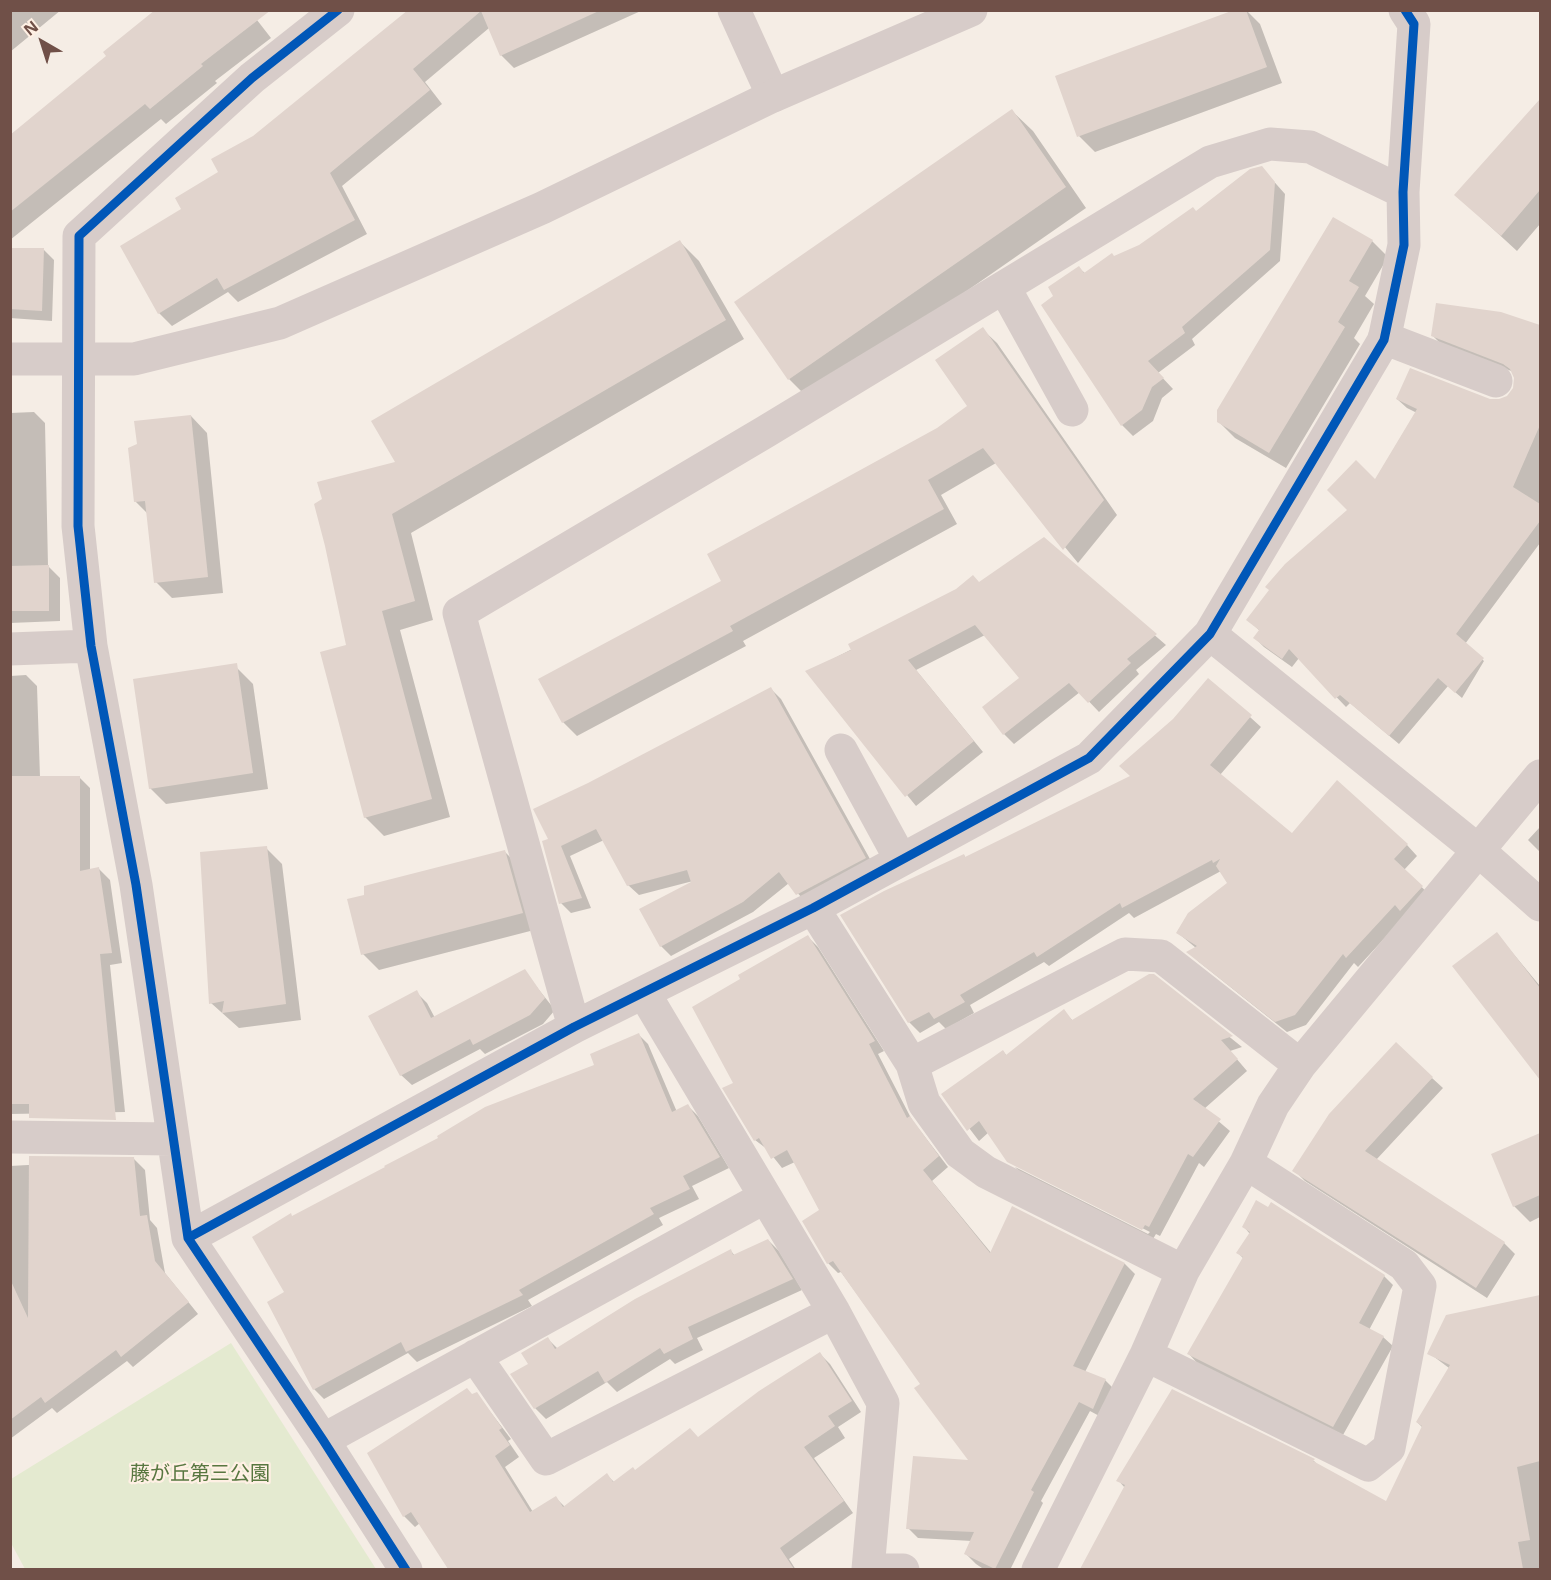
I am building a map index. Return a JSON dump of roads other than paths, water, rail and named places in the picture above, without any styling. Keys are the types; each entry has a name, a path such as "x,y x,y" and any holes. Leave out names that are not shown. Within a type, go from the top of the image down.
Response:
{"street":[{"path":"338,10 252,78 79,236 78,526 91,646 136,885 188,1238 324,1440 406,1569"},
{"path":"734,10 774,96"},
{"path":"10,360 134,358 280,323 542,208 774,96 971,10"},
{"path":"188,1238 574,1027 813,908 1089,758 1210,634 1384,338 1404,245 1403,192 1414,24 1405,10"},
{"path":"574,1027 459,613 765,432 1210,162 1270,144 1310,147 1403,192"},
{"path":"1004,287 1072,410"},
{"path":"1384,338 1496,381"},
{"path":"1210,634 1479,851 1540,905"},
{"path":"10,649 91,646"},
{"path":"841,750 901,860"},
{"path":"1038,1569 1146,1355 1183,1271 1246,1163 1273,1105 1300,1065 1540,776"},
{"path":"813,908 912,1064 924,1103 960,1154 986,1172 1183,1271"},
{"path":"912,1064 1125,954 1161,956 1300,1065"},
{"path":"644,993 834,1312 883,1403 868,1569 903,1569"},
{"path":"10,1137 172,1138"},
{"path":"1146,1355 1368,1465 1389,1448 1420,1286 1404,1265 1246,1163"},
{"path":"324,1440 765,1197"},
{"path":"475,1356 546,1459 834,1312"}],"park label":[{"name":"藤が丘第三公園","path":"200,1474"}]}
